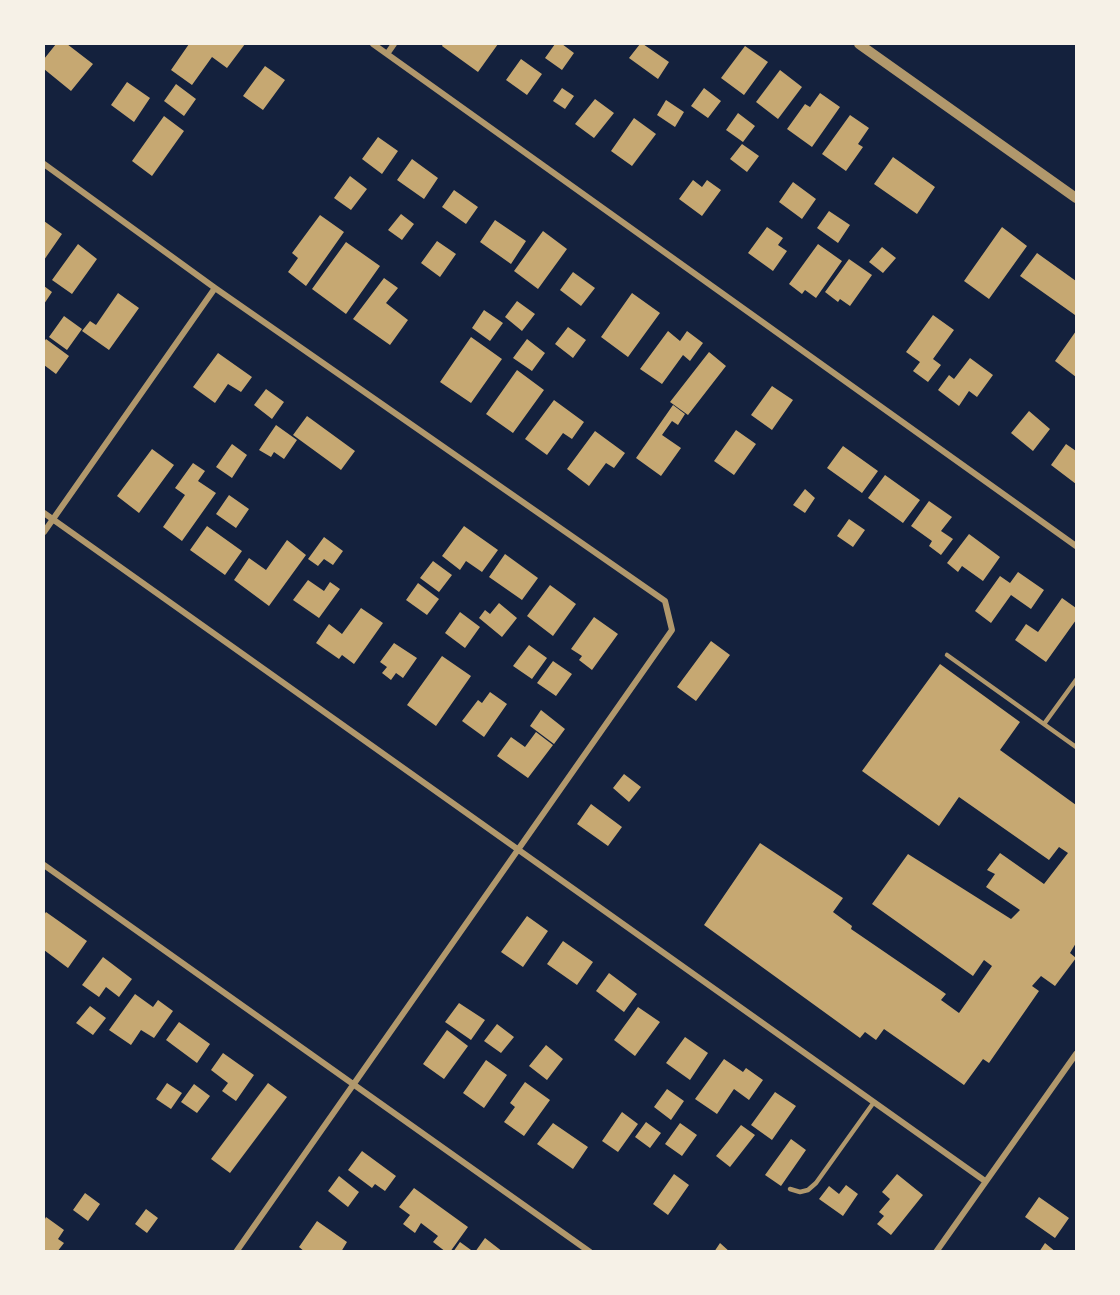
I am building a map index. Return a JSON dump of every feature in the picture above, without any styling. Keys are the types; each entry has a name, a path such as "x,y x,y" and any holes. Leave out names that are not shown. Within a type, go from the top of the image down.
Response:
{"street":[{"path":"373,44 1077,546"},
{"path":"387,54 394,44"},
{"path":"859,44 1077,198"},
{"path":"44,164 215,288 664,601 672,630 236,1251"},
{"path":"44,532 215,288"},
{"path":"44,513 985,1181"},
{"path":"44,865 588,1251"},
{"path":"936,1251 1077,1054"}],"lane":[{"path":"947,655 1075,746 1077,739"},
{"path":"1044,724 1077,680"},
{"path":"790,1189 800,1192 808,1190 816,1182 874,1102"}],"building":[{"path":"56,44 67,44 93,64 71,91 44,69 44,59"},
{"path":"189,44 245,44 227,68 212,57 192,85 171,70"},
{"path":"443,44 498,44 478,72 442,46"},
{"path":"555,44 562,44 574,53 562,70 545,58"},
{"path":"640,44 669,62 658,79 629,58"},
{"path":"745,46 768,62 744,95 721,78"},
{"path":"521,59 542,74 527,95 506,80"},
{"path":"265,66 285,80 263,110 243,96"},
{"path":"780,70 802,87 778,119 756,102"},
{"path":"127,82 150,98 134,122 111,105"},
{"path":"176,84 196,99 184,116 164,101"},
{"path":"562,88 574,96 565,109 553,101"},
{"path":"704,88 721,101 708,118 691,106"},
{"path":"820,93 840,107 812,147 787,129 805,104 810,107"},
{"path":"595,99 614,113 594,138 575,124"},
{"path":"666,100 684,112 675,127 657,115"},
{"path":"738,113 755,126 743,142 726,130"},
{"path":"850,115 869,128 858,144 863,147 846,171 822,154"},
{"path":"164,116 184,131 152,176 132,161"},
{"path":"634,118 656,134 632,166 611,151"},
{"path":"378,137 398,151 382,174 362,159"},
{"path":"742,144 759,156 747,172 730,159"},
{"path":"893,157 935,187 917,214 874,184"},
{"path":"412,159 438,178 424,199 397,180"},
{"path":"350,176 367,189 351,210 334,198"},
{"path":"693,180 702,187 707,180 721,190 702,216 679,199"},
{"path":"793,182 816,199 802,219 779,202"},
{"path":"454,190 478,207 466,224 442,207"},
{"path":"829,211 850,225 838,243 817,228"},
{"path":"401,214 414,224 402,240 388,230"},
{"path":"320,215 344,232 306,286 288,272 298,258 292,253"},
{"path":"495,220 526,241 511,264 480,242"},
{"path":"44,221 62,234 44,260"},
{"path":"767,227 783,238 778,245 787,251 773,271 748,253"},
{"path":"1002,227 1027,246 989,299 964,281"},
{"path":"543,231 567,249 538,289 514,271"},
{"path":"437,241 456,254 440,277 421,263"},
{"path":"346,242 380,266 346,314 312,289"},
{"path":"78,244 97,259 72,294 52,280"},
{"path":"818,244 842,261 816,298 805,290 802,294 789,284"},
{"path":"882,247 896,258 883,273 869,262"},
{"path":"1037,253 1076,281 1075,315 1020,276"},
{"path":"849,259 872,275 850,306 840,299 838,302 825,292"},
{"path":"573,272 595,288 581,306 560,290"},
{"path":"384,278 398,288 386,303 408,320 390,345 353,319"},
{"path":"44,286 52,292 44,304"},
{"path":"118,293 139,308 109,350 82,331 90,321 96,325"},
{"path":"632,293 660,313 628,357 601,337"},
{"path":"517,301 535,314 522,331 505,317"},
{"path":"484,310 503,323 490,341 472,328"},
{"path":"933,315 954,330 933,359 941,365 928,382 913,371 920,362 906,352"},
{"path":"64,316 82,329 67,350 49,337"},
{"path":"568,327 586,340 573,358 555,344"},
{"path":"668,331 680,341 687,331 703,343 690,361 683,355 662,384 640,369"},
{"path":"1076,331 1076,377 1055,361"},
{"path":"471,337 502,359 471,403 440,382"},
{"path":"46,339 69,356 56,374 44,365"},
{"path":"527,339 545,353 532,371 513,358"},
{"path":"709,352 726,366 688,415 670,402"},
{"path":"218,353 252,377 241,392 228,384 215,403 193,387"},
{"path":"970,358 993,375 977,397 969,391 959,406 938,390 949,375 954,379"},
{"path":"517,370 544,390 513,433 486,414"},
{"path":"772,386 793,400 772,430 751,415"},
{"path":"266,389 284,402 272,419 254,405"},
{"path":"554,400 584,422 572,439 563,433 547,455 525,439"},
{"path":"673,405 685,414 678,425 672,421 662,435 681,448 661,476 636,458"},
{"path":"1029,411 1050,429 1033,451 1011,433"},
{"path":"307,416 355,451 341,470 293,435"},
{"path":"276,425 297,440 284,459 274,452 271,457 259,450"},
{"path":"736,430 756,444 734,475 714,461"},
{"path":"595,431 625,453 614,468 606,463 589,486 567,469"},
{"path":"232,444 247,455 232,478 216,467"},
{"path":"1066,444 1076,451 1076,484 1051,465"},
{"path":"843,446 878,471 862,493 827,468"},
{"path":"152,449 174,465 139,513 117,496"},
{"path":"193,463 205,471 198,481 216,493 182,541 163,527 185,495 175,488"},
{"path":"885,475 920,500 903,523 868,498"},
{"path":"805,489 815,498 805,513 793,505"},
{"path":"229,495 249,509 236,528 216,514"},
{"path":"929,501 952,517 941,531 953,539 941,555 929,546 932,541 911,526"},
{"path":"849,519 865,530 853,547 837,536"},
{"path":"207,526 242,551 225,575 190,550"},
{"path":"464,526 498,550 482,572 466,561 460,570 442,556"},
{"path":"969,534 1000,557 983,581 962,566 958,572 947,563"},
{"path":"324,537 343,551 333,565 324,559 318,566 308,559"},
{"path":"287,540 306,555 269,606 234,580 249,558 266,570"},
{"path":"505,554 538,578 522,600 489,577"},
{"path":"433,561 452,575 439,592 420,578"},
{"path":"1018,572 1044,590 1031,609 1011,595 991,623 975,611 1000,576 1010,583"},
{"path":"308,580 324,591 330,582 340,589 319,618 293,600"},
{"path":"418,583 439,599 427,615 406,600"},
{"path":"550,585 576,604 553,636 527,616"},
{"path":"1062,598 1076,608 1076,620 1046,662 1015,640 1026,624 1038,632"},
{"path":"499,603 517,618 502,637 479,618 485,610 490,614"},
{"path":"361,608 383,623 354,664 342,655 339,659 316,643 329,624 342,634"},
{"path":"460,612 480,627 465,648 445,633"},
{"path":"594,617 618,634 592,670 579,660 582,656 571,649"},
{"path":"711,641 730,655 696,701 677,687"},
{"path":"394,643 417,658 403,678 396,673 391,680 382,673 387,667 380,662"},
{"path":"529,645 547,658 532,679 513,666"},
{"path":"442,656 471,676 436,726 407,705"},
{"path":"553,661 572,674 556,696 537,683"},
{"path":"940,664 1020,722 1000,750 1076,805 1076,943 1070,953 1076,958 1055,986 1041,976 1032,986 1039,991 989,1063 983,1059 964,1085 884,1029 876,1040 865,1032 860,1038 704,925 760,843 843,898 833,912 852,926 851,929 946,994 941,1000 959,1013 992,966 984,960 973,976 872,904 908,854 1011,919 1020,910 986,887 995,874 987,870 1000,853 1044,884 1068,853 1059,847 1049,860 959,797 939,826 862,771"},
{"path":"490,692 507,704 484,737 462,721 478,700 482,703"},
{"path":"541,710 565,729 554,744 530,726"},
{"path":"536,732 553,745 528,778 497,756 511,737 525,747"},
{"path":"624,774 641,787 629,802 613,788"},
{"path":"591,804 622,827 608,846 577,824"},
{"path":"46,912 87,941 68,968 44,950 44,915"},
{"path":"527,916 548,931 523,967 501,952"},
{"path":"563,941 593,962 577,985 547,964"},
{"path":"103,957 132,979 119,997 106,987 99,997 82,985"},
{"path":"609,973 637,994 624,1012 596,991"},
{"path":"135,994 153,1007 158,1000 173,1011 154,1038 141,1030 131,1045 109,1030"},
{"path":"459,1003 485,1020 471,1040 445,1022"},
{"path":"90,1006 106,1018 93,1035 76,1023"},
{"path":"638,1007 660,1022 635,1056 614,1040"},
{"path":"179,1022 210,1044 197,1063 166,1040"},
{"path":"497,1024 514,1037 501,1053 484,1041"},
{"path":"447,1030 468,1046 444,1079 423,1064"},
{"path":"685,1037 708,1053 690,1080 666,1063"},
{"path":"546,1045 563,1059 547,1080 529,1066"},
{"path":"223,1053 254,1075 236,1101 222,1091 228,1083 211,1070"},
{"path":"724,1059 743,1072 746,1068 763,1080 749,1100 734,1089 717,1114 695,1099"},
{"path":"486,1060 507,1075 484,1108 463,1093"},
{"path":"525,1082 550,1100 524,1136 504,1122 515,1107 510,1103"},
{"path":"167,1083 182,1093 171,1109 156,1099"},
{"path":"268,1083 287,1097 230,1173 211,1159"},
{"path":"194,1084 210,1096 197,1113 181,1102"},
{"path":"667,1089 684,1101 671,1120 654,1107"},
{"path":"775,1092 796,1106 772,1140 751,1125"},
{"path":"622,1112 638,1124 618,1152 602,1141"},
{"path":"646,1122 661,1133 650,1148 635,1137"},
{"path":"553,1123 588,1147 573,1169 537,1144"},
{"path":"680,1123 697,1135 682,1156 665,1144"},
{"path":"741,1125 755,1135 730,1167 716,1156"},
{"path":"791,1139 806,1150 781,1186 765,1175"},
{"path":"362,1151 396,1176 385,1191 375,1184 372,1188 348,1170"},
{"path":"674,1174 689,1185 668,1215 653,1204"},
{"path":"897,1174 923,1195 891,1235 877,1224 884,1216 879,1212 890,1199 882,1192"},
{"path":"339,1176 359,1192 348,1207 328,1191"},
{"path":"846,1185 858,1194 843,1216 819,1199 829,1186 839,1194"},
{"path":"414,1188 468,1227 450,1252 446,1252 433,1242 438,1236 421,1223 415,1233 403,1224 410,1215 399,1207"},
{"path":"85,1193 100,1204 88,1221 73,1210"},
{"path":"1039,1197 1069,1218 1055,1238 1025,1217"},
{"path":"146,1209 158,1218 147,1233 135,1224"},
{"path":"46,1217 64,1230 58,1239 64,1243 57,1252 44,1252"},
{"path":"317,1221 347,1242 341,1252 305,1252 299,1247"},
{"path":"485,1238 503,1252 475,1252"},
{"path":"460,1242 471,1250 453,1252"},
{"path":"720,1243 730,1252 714,1252"},
{"path":"1045,1243 1056,1252 1039,1252"}]}
